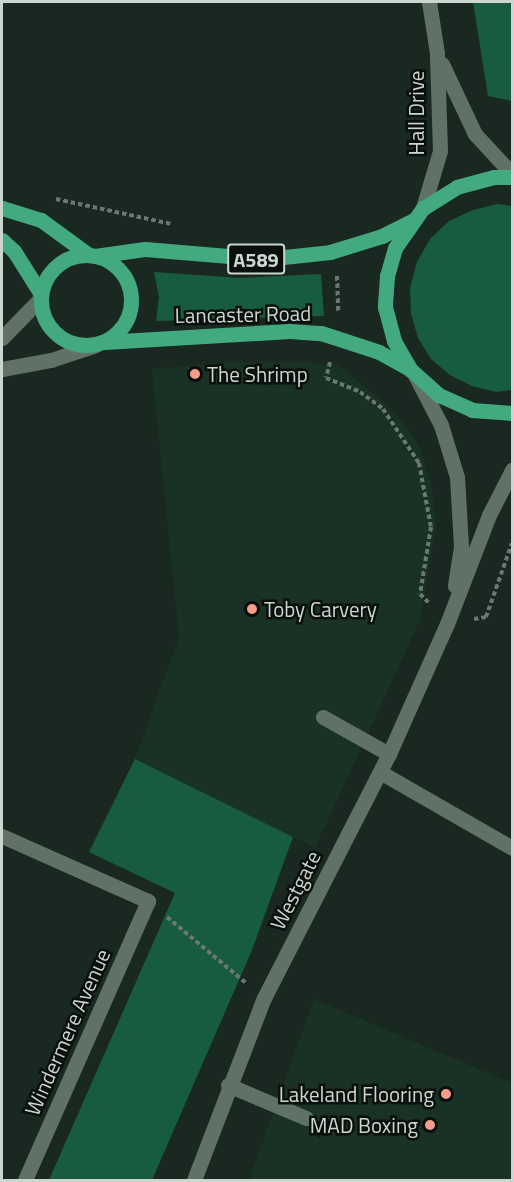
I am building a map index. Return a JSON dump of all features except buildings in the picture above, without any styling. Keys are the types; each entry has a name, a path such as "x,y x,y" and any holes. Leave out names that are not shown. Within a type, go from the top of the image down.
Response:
{"main road":[{"name":"A589","path":"513,176 494,177 457,187 423,208 395,248 387,276 385,307 394,341 413,372 439,395 472,410 513,413"},
{"path":"2,208 41,220 92,255 116,266 131,294 128,317 114,336 100,343"},
{"name":"A589","path":"40,296 45,280 56,266 70,258 145,249 265,259 330,252 382,236 412,221"},
{"name":"A589","path":"2,240 14,251 40,296 42,313 52,332 71,344 100,343"},
{"name":"Lancaster Road","path":"100,343 290,331 321,333 379,352 413,372"}],"street":[{"name":"Hall Drive","path":"423,208 440,151 437,53 429,2"},
{"name":"Hall Drive","path":"437,53 476,134 513,176"},
{"path":"2,338 40,296"},
{"name":"Lancaster Road","path":"2,369 51,360 100,343"},
{"name":"Westgate","path":"413,372 441,424 457,477 461,547 447,624"},
{"name":"Westgate","path":"194,1180 228,1085 264,998 389,754 447,624 489,515 513,470"},
{"path":"323,717 389,754"},
{"path":"380,772 513,848"},
{"path":"2,836 148,901"},
{"name":"Windermere Avenue","path":"25,1180 148,901"},
{"path":"228,1085 306,1118"}],"path":[{"path":"48,197 185,225"},
{"path":"337,273 338,317"},
{"path":"328,370 326,378 360,392 383,409 402,432 419,464 431,527 420,594 447,624"},
{"path":"148,901 264,998"}],"shaded area":[{"path":"230,362 307,362 340,366 394,411 419,445 431,482 436,525 420,620 315,848 135,759 179,637 152,369"},
{"path":"314,999 512,1083 512,1180 249,1180"}],"green space":[{"path":"473,2 512,2 512,101 488,96"},
{"path":"498,204 512,206 512,390 496,392 472,386 450,375 431,359 418,338 411,314 410,288 417,262 430,239 449,221 473,210"},
{"path":"154,272 241,278 321,274 324,316 156,321 159,297"},
{"path":"135,759 293,837 252,950 152,1180 49,1180 175,893 89,852"}],"place":[{"name":"The Shrimp","path":"195,374"},
{"name":"Toby Carvery","path":"252,609"},
{"name":"Lakeland Flooring","path":"446,1094"},
{"name":"MAD Boxing","path":"430,1125"}]}
